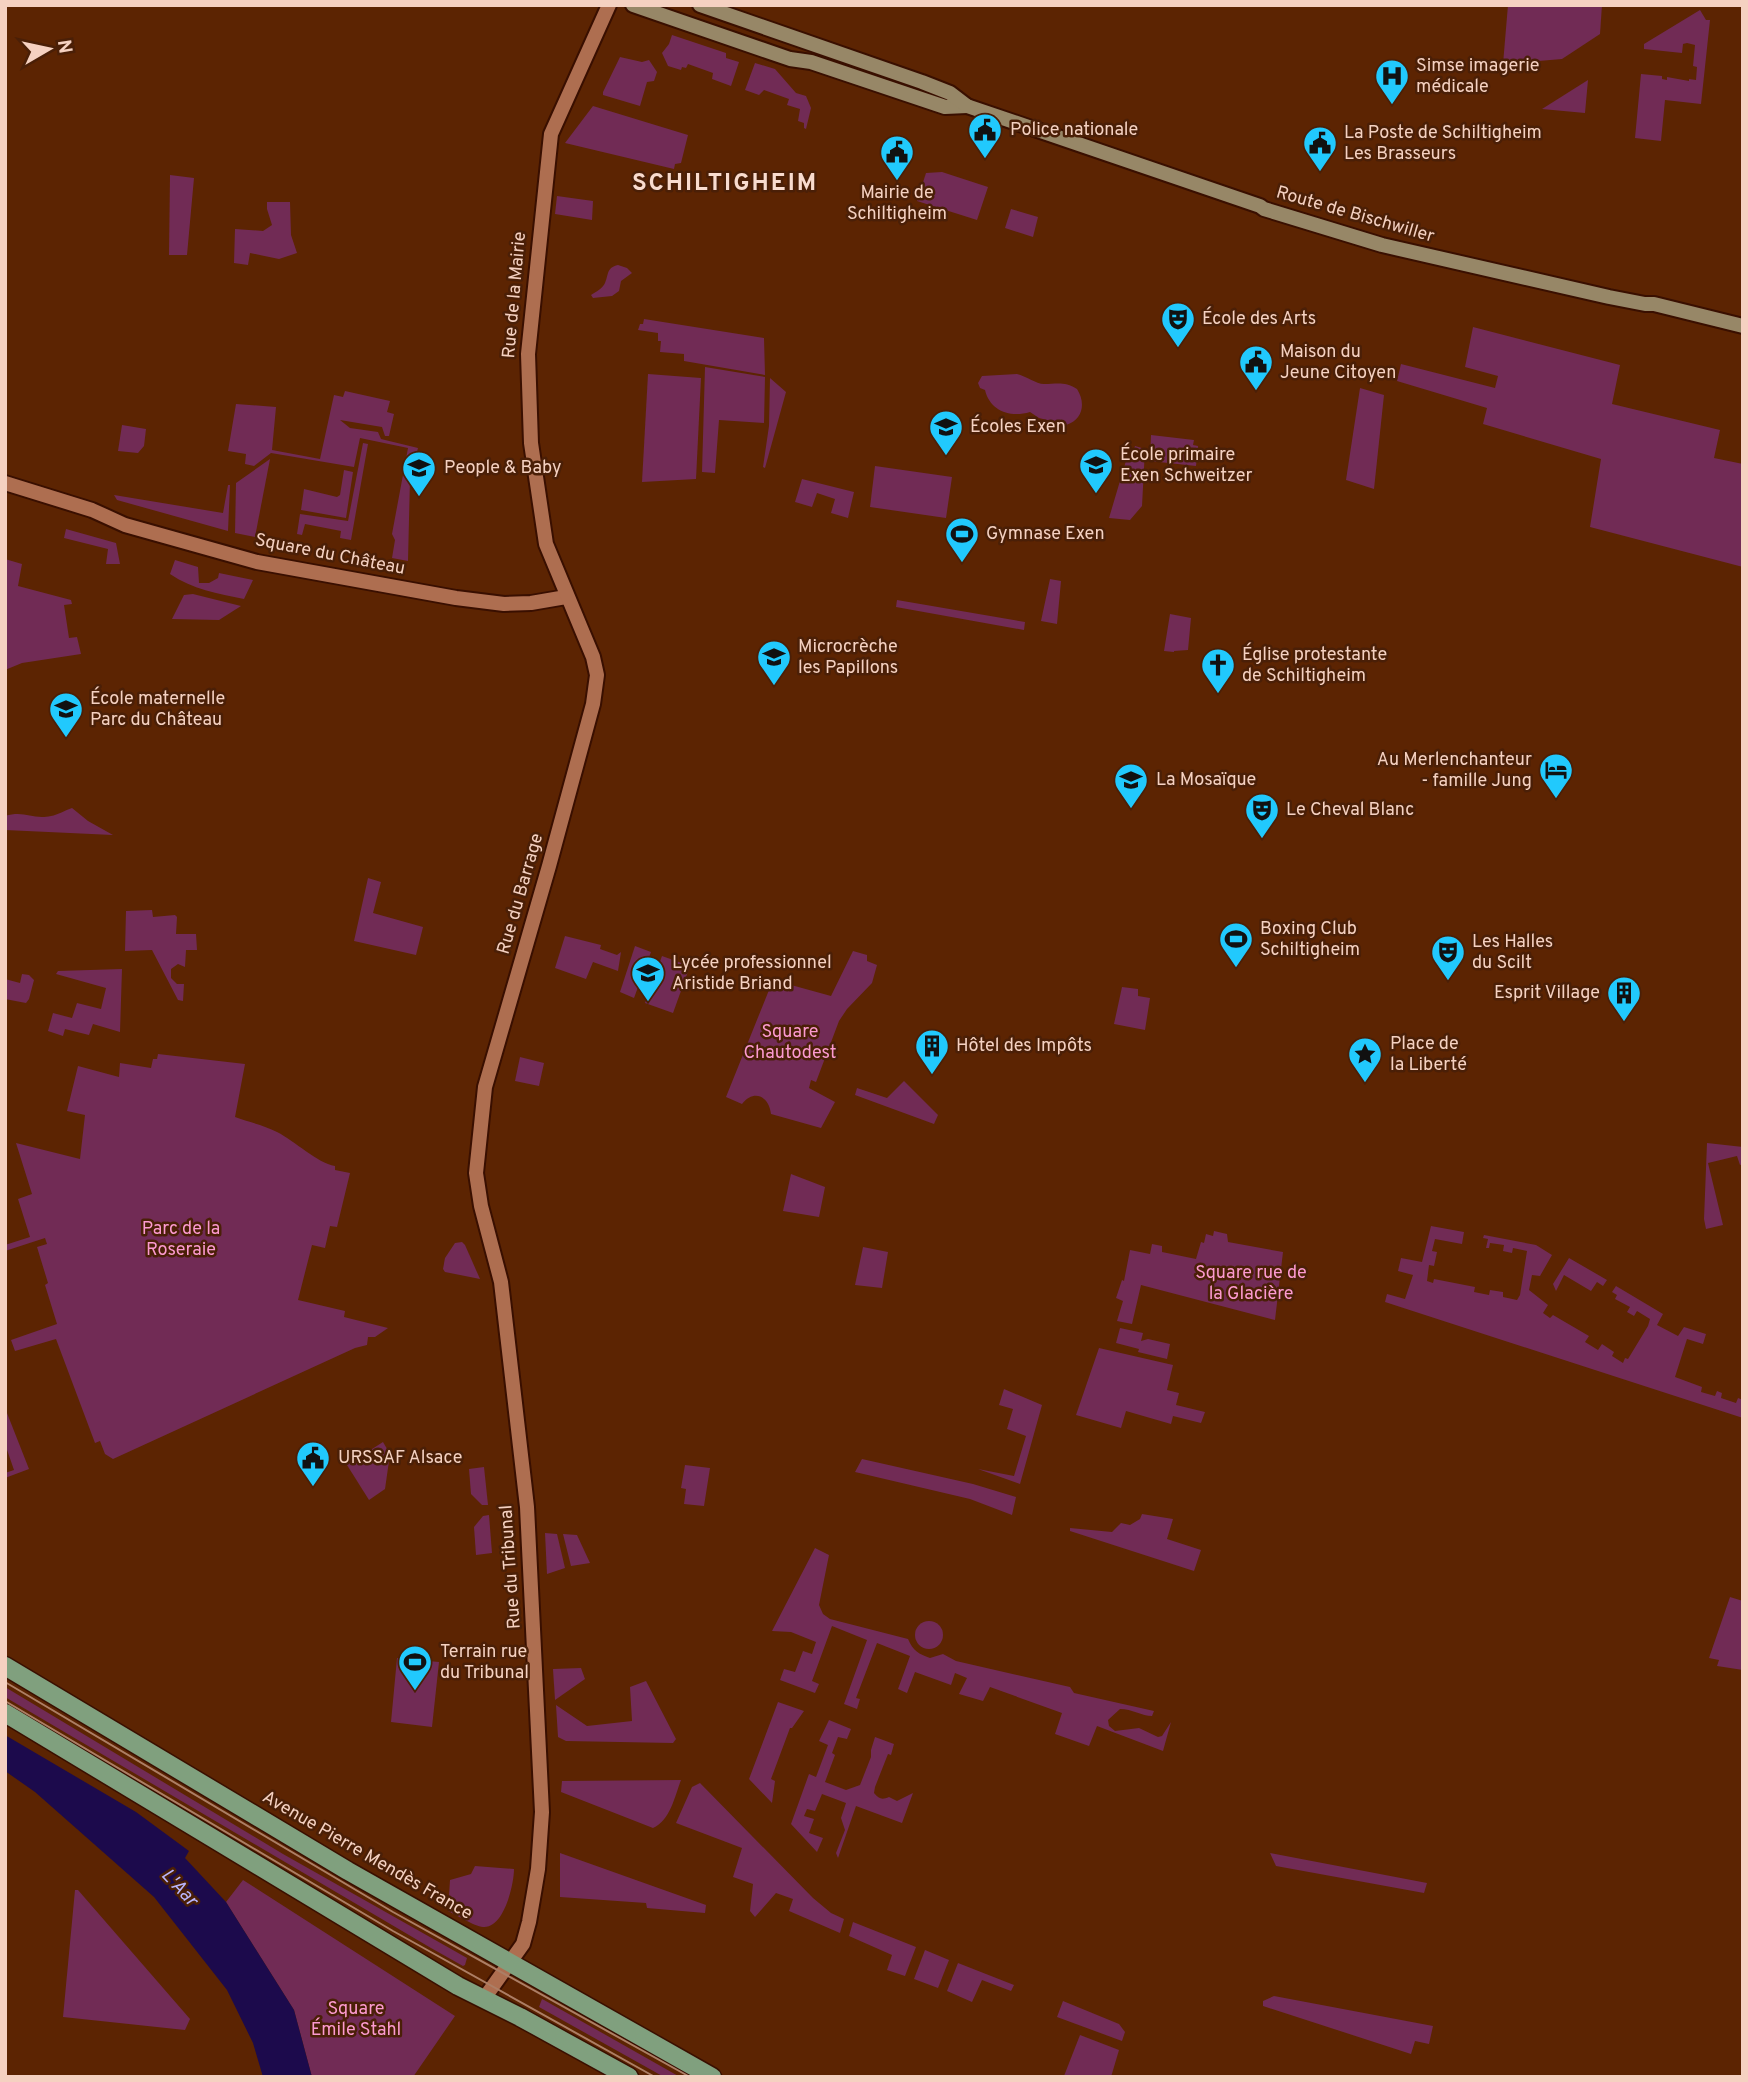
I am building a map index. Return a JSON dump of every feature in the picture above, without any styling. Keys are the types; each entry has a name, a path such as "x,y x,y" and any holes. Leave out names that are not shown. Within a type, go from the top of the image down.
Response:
{"main road":[{"name":"Route de Bischwiller","path":"633,5 790,59 811,61 945,107 967,106"},
{"name":"Route de Bischwiller","path":"700,5 922,82 950,93 967,106 1349,236 1609,298 1654,304 1743,326"},
{"name":"Avenue Pierre Mendès France","path":"5,1666 336,1865 712,2077"},
{"path":"5,1713 483,2000 520,2017 629,2077"}],"street":[{"name":"Rue de la Mairie","path":"566,597 550,558 540,516 531,443 528,354 551,134 609,5"},
{"name":"Square du Château","path":"5,483 92,510 125,525 257,562 456,598 504,604 566,597"},
{"name":"Rue du Barrage","path":"481,1206 476,1173 485,1087 593,704 597,675 593,657 566,597"},
{"name":"Rue du Tribunal","path":"481,1206 501,1282 528,1516 542,1812 538,1869 523,1944 483,2000"}],"green space":[{"path":"1508,5 1602,5 1600,34 1562,59 1503,64"},
{"path":"1700,10 1706,20 1710,20 1701,104 1665,100 1661,141 1635,138 1641,74 1662,76 1662,79 1667,80 1667,77 1696,80 1697,67 1693,66 1695,45 1683,44 1682,53 1644,49 1644,44"},
{"path":"672,35 726,53 726,58 739,62 731,86 712,79 713,73 688,64 681,70 668,66 662,53"},
{"path":"620,57 642,62 649,60 657,72 654,81 647,82 640,106 603,95"},
{"path":"755,63 775,69 796,93 806,96 811,108 806,129 804,123 798,121 800,109 787,105 789,99 764,90 759,95 745,90"},
{"path":"1588,80 1585,113 1542,109"},
{"path":"593,106 688,135 681,163 675,164 674,169 565,143"},
{"path":"942,172 988,187 977,220 917,201 926,173"},
{"path":"170,175 194,178 187,255 169,255"},
{"path":"557,196 593,201 592,220 555,214"},
{"path":"267,202 290,202 291,235 297,253 279,259 250,253 248,265 234,263 235,229 263,231 272,225"},
{"path":"1011,209 1038,217 1033,237 1005,228"},
{"path":"618,265 632,273 621,281 619,291 612,296 593,298 591,295 604,285 610,270"},
{"path":"644,319 764,338 765,375 684,361 684,354 660,352 661,341 658,341 658,333 638,330"},
{"path":"1473,327 1620,365 1612,404 1720,430 1714,458 1743,464 1743,567 1590,527 1601,459 1483,424 1487,408 1397,381 1401,364 1495,388 1498,376 1465,367"},
{"path":"705,367 765,377 764,423 719,420 715,473 702,472"},
{"path":"648,374 701,378 696,479 642,482"},
{"path":"1017,374 1041,384 1073,386 1080,394 1082,405 1079,415 1066,425 1039,418 1030,412 1008,413 991,403 978,383 982,376"},
{"path":"770,378 786,392 765,468 763,467 769,426"},
{"path":"1360,388 1384,395 1374,489 1346,480"},
{"path":"345,391 390,401 387,412 394,414 389,436 385,436 382,427 340,420 350,428 378,432 381,439 418,448 410,479 408,561 392,558 395,540 392,534 408,448 360,438 354,467 271,453 254,466 245,464 246,454 228,451 236,404 276,407 272,450 320,459 334,395 343,397"},
{"path":"122,425 146,429 144,446 138,453 118,451"},
{"path":"1151,435 1194,440 1193,445 1198,446 1196,466 1150,461"},
{"path":"363,443 368,444 351,540 340,538 341,531 305,524 302,535 297,534 300,514 348,521"},
{"path":"1135,446 1145,449 1142,506 1130,520 1109,518 1128,454 1132,455"},
{"path":"270,459 255,537 235,533 236,483"},
{"path":"875,466 952,477 946,518 870,507"},
{"path":"344,470 353,472 346,518 301,510 304,489 337,497 340,495"},
{"path":"802,479 854,492 848,518 831,513 835,499 817,493 812,507 795,502"},
{"path":"228,485 228,531 117,500 114,495 223,513"},
{"path":"66,529 116,543 120,564 106,564 108,549 64,538"},
{"path":"5,559 22,564 18,586 71,600 72,604 64,605 69,638 77,637 81,654 22,663 5,670"},
{"path":"175,560 198,567 199,583 209,583 218,578 219,573 253,580 244,599 215,593 187,584 170,574"},
{"path":"1050,579 1061,581 1057,624 1041,621"},
{"path":"193,594 241,606 219,620 172,619 184,595"},
{"path":"897,600 1025,622 1024,630 896,607"},
{"path":"1170,614 1191,618 1188,650 1164,651"},
{"path":"72,808 113,835 5,830 5,816 18,814 44,817"},
{"path":"368,878 381,882 373,913 423,927 416,955 354,941"},
{"path":"152,910 153,917 177,917 176,934 196,934 197,950 186,950 185,967 178,964 171,969 171,978 177,984 184,984 183,1001 178,1000 152,950 125,951 126,911"},
{"path":"565,936 601,945 600,949 617,955 621,952 618,971 593,962 586,979 555,968"},
{"path":"635,946 651,952 634,998 620,992"},
{"name":"Square Chautodest","path":"853,951 867,955 867,961 877,965 872,983 839,1021 816,1082 811,1080 809,1088 835,1102 821,1128 771,1114 767,1103 760,1097 751,1097 742,1104 726,1097 773,980 831,996"},
{"path":"662,956 690,966 673,1013 645,1003"},
{"path":"122,969 120,1032 93,1024 89,1035 65,1029 63,1036 48,1031 53,1013 72,1018 77,1003 101,1009 106,988 56,974 58,971"},
{"path":"22,974 29,975 34,980 29,999 26,1003 5,999 5,979 20,983"},
{"path":"1122,987 1138,989 1138,996 1150,998 1145,1030 1114,1024"},
{"name":"Parc de la Roseraie","path":"158,1054 245,1064 235,1117 272,1130 321,1161 335,1166 335,1170 350,1173 337,1227 330,1226 325,1248 312,1245 298,1300 345,1311 344,1317 388,1328 375,1337 368,1337 367,1345 355,1348 113,1459 105,1454 100,1441 95,1443 56,1339 15,1351 11,1340 57,1324 37,1247 47,1244 45,1238 5,1251 5,1245 30,1237 18,1199 32,1194 16,1143 80,1159 85,1115 67,1111 78,1066 119,1077 120,1063 151,1068 153,1059 157,1059"},
{"path":"520,1057 544,1063 539,1086 515,1081"},
{"path":"904,1081 938,1115 934,1124 855,1095 857,1088 887,1098"},
{"path":"1707,1143 1743,1147 1743,1164 1740,1165 1737,1156 1708,1163 1723,1225 1706,1229 1704,1219"},
{"path":"791,1174 825,1187 819,1217 783,1211"},
{"path":"1431,1226 1464,1232 1462,1244 1435,1239 1432,1251 1437,1252 1434,1266 1429,1265 1427,1281 1433,1283 1434,1279 1475,1287 1474,1292 1489,1295 1490,1290 1503,1292 1503,1297 1517,1300 1527,1251 1513,1248 1512,1253 1503,1251 1504,1245 1490,1243 1489,1248 1486,1248 1488,1239 1483,1238 1484,1235 1536,1245 1552,1255 1540,1276 1532,1275 1529,1290 1548,1305 1543,1313 1550,1318 1553,1315 1589,1336 1585,1342 1598,1350 1602,1344 1614,1352 1612,1356 1623,1363 1625,1358 1628,1359 1650,1319 1637,1311 1634,1316 1627,1312 1630,1307 1615,1299 1617,1295 1612,1292 1616,1286 1663,1314 1657,1325 1678,1336 1684,1327 1706,1334 1703,1344 1687,1339 1675,1377 1702,1387 1701,1392 1715,1396 1717,1391 1722,1393 1721,1398 1736,1403 1738,1398 1743,1400 1743,1418 1385,1302 1387,1294 1405,1299 1413,1275 1398,1271 1401,1258 1422,1262"},
{"name":"Square rue de la Glacière","path":"1214,1231 1227,1234 1228,1242 1283,1252 1275,1320 1141,1285 1132,1324 1117,1321 1123,1301 1116,1298 1122,1280 1124,1281 1130,1250 1150,1254 1152,1244 1162,1246 1162,1252 1196,1259 1206,1234 1213,1236"},
{"path":"462,1242 480,1279 445,1272 443,1269 445,1258 455,1243"},
{"path":"863,1247 888,1252 882,1288 855,1285"},
{"path":"1569,1258 1607,1280 1603,1286 1597,1282 1591,1291 1564,1275 1556,1291 1553,1284"},
{"path":"1120,1328 1143,1333 1141,1341 1148,1339 1170,1344 1167,1359 1116,1343"},
{"path":"1099,1348 1173,1365 1167,1390 1179,1393 1176,1405 1205,1412 1201,1423 1173,1416 1171,1424 1126,1411 1121,1428 1076,1415"},
{"path":"1004,1389 1042,1405 1020,1484 978,1469 1014,1476 1026,1436 1007,1429 1013,1409 999,1405"},
{"path":"5,1408 29,1469 5,1478 5,1473 14,1470 5,1444"},
{"path":"383,1442 390,1454 385,1489 369,1500 347,1465"},
{"path":"862,1459 973,1484 1016,1497 1012,1515 970,1499 855,1472"},
{"path":"685,1465 710,1468 704,1506 684,1504 686,1489 681,1488"},
{"path":"484,1467 488,1505 482,1505 471,1494 469,1469"},
{"path":"1142,1514 1173,1519 1167,1539 1201,1550 1194,1571 1070,1531 1070,1528 1112,1532 1121,1523 1130,1525 1140,1519"},
{"path":"489,1515 492,1553 476,1555 474,1527 483,1516"},
{"path":"545,1533 557,1534 565,1568 547,1574"},
{"path":"563,1534 577,1535 590,1563 571,1566"},
{"path":"815,1548 829,1555 819,1605 823,1614 830,1619 908,1639 917,1652 930,1658 943,1654 956,1661 1070,1687 1074,1693 1154,1711 1152,1716 1120,1709 1108,1720 1109,1726 1115,1731 1139,1728 1158,1737 1162,1736 1171,1722 1163,1751 1097,1726 1089,1746 1055,1734 1062,1713 990,1687 983,1701 959,1694 967,1678 955,1673 951,1685 915,1672 907,1693 898,1689 910,1656 877,1643 856,1698 860,1699 857,1709 844,1704 867,1640 832,1626 812,1681 819,1684 815,1693 780,1680 784,1669 795,1672 803,1651 812,1654 816,1642 791,1632 772,1631"},
{"path":"1730,1597 1743,1601 1743,1670 1717,1666 1719,1660 1709,1658"},
{"path":"929,1621 939,1625 943,1635 939,1645 929,1649 919,1645 915,1635 919,1625"},
{"name":"Terrain rue du Tribunal","path":"397,1658 439,1662 432,1727 391,1722"},
{"path":"581,1668 585,1679 555,1700 553,1669"},
{"path":"646,1681 676,1739 673,1743 566,1741 558,1737 556,1705 587,1726 632,1721 630,1687"},
{"path":"5,1687 283,1854 467,1958 465,1965 431,1948 5,1697"},
{"path":"778,1702 804,1711 790,1728 771,1779 775,1781 772,1803 749,1779"},
{"path":"829,1720 851,1729 847,1739 838,1737 832,1753 835,1755 825,1782 846,1790 860,1785 871,1757 875,1737 894,1744 874,1793 877,1797 889,1797 897,1801 913,1793 902,1823 856,1806 838,1858 836,1853 845,1830 841,1818 846,1803 822,1794 815,1811 807,1809 804,1816 814,1819 809,1833 823,1838 817,1852 791,1824 809,1774 816,1777 828,1745 819,1741"},
{"path":"681,1780 668,1814 653,1828 561,1792 562,1781"},
{"path":"700,1783 813,1898 831,1913 844,1919 840,1933 789,1911 793,1899 776,1893 755,1917 750,1911 753,1884 733,1877 742,1848 676,1823 692,1787"},
{"path":"560,1853 706,1905 705,1913 647,1908 646,1903 560,1897"},
{"path":"1270,1853 1427,1883 1424,1893 1276,1866"},
{"path":"475,1866 514,1869 506,1904 497,1921 490,1926 470,1923 448,1911 450,1880 471,1874"},
{"name":"Square Émile Stahl","path":"243,1880 455,2016 413,2077 312,2077 294,2010 226,1902"},
{"path":"75,1890 78,1890 190,2019 185,2030 63,2017"},
{"path":"853,1922 916,1947 905,1976 887,1970 892,1955 849,1936"},
{"path":"925,1950 949,1960 938,1988 914,1979"},
{"path":"958,1963 1014,1985 1011,1991 982,1980 972,2002 947,1991"},
{"path":"1274,1996 1433,2026 1429,2044 1415,2041 1411,2054 1263,2006 1263,2001"},
{"path":"542,1999 680,2077 664,2077 539,2007"},
{"path":"1063,2001 1119,2024 1125,2032 1122,2041 1057,2017"},
{"path":"1080,2035 1119,2050 1111,2077 1064,2076"}],"water":[{"name":"L'Aar","path":"5,1735 136,1812 189,1851 185,1858 226,1902 294,2010 312,2077 263,2077 253,2043 227,1990 154,1897 35,1792 5,1771"}],"tram line":[{"path":"5,1682 393,1912 690,2077"},
{"path":"5,1701 393,1931 655,2077"}],"place":[{"name":"Simse imagerie médicale","path":"1392,106"},
{"name":"Police nationale","path":"985,160"},
{"name":"La Poste de Schiltigheim Les Brasseurs","path":"1320,173"},
{"name":"Mairie de Schiltigheim","path":"897,182"},
{"name":"École des Arts","path":"1178,349"},
{"name":"Maison du Jeune Citoyen","path":"1256,392"},
{"name":"Écoles Exen","path":"946,457"},
{"name":"École primaire Exen Schweitzer","path":"1096,495"},
{"name":"People & Baby","path":"419,498"},
{"name":"Gymnase Exen","path":"962,564"},
{"name":"Microcrèche les Papillons","path":"774,687"},
{"name":"Église protestante de Schiltigheim","path":"1218,695"},
{"name":"École maternelle Parc du Château","path":"66,739"},
{"name":"Au Merlenchanteur - famille Jung","path":"1556,800"},
{"name":"La Mosaïque","path":"1131,810"},
{"name":"Le Cheval Blanc","path":"1262,840"},
{"name":"Boxing Club Schiltigheim","path":"1236,969"},
{"name":"Les Halles du Scilt","path":"1448,982"},
{"name":"Lycée professionnel Aristide Briand","path":"648,1003"},
{"name":"Esprit Village","path":"1624,1023"},
{"name":"Hôtel des Impôts","path":"932,1076"},
{"name":"Place de la Liberté","path":"1365,1084"},
{"name":"URSSAF Alsace","path":"313,1488"},
{"name":"Terrain rue du Tribunal","path":"415,1692"}],"district":[{"name":"SCHILTIGHEIM","path":"725,184"}]}
